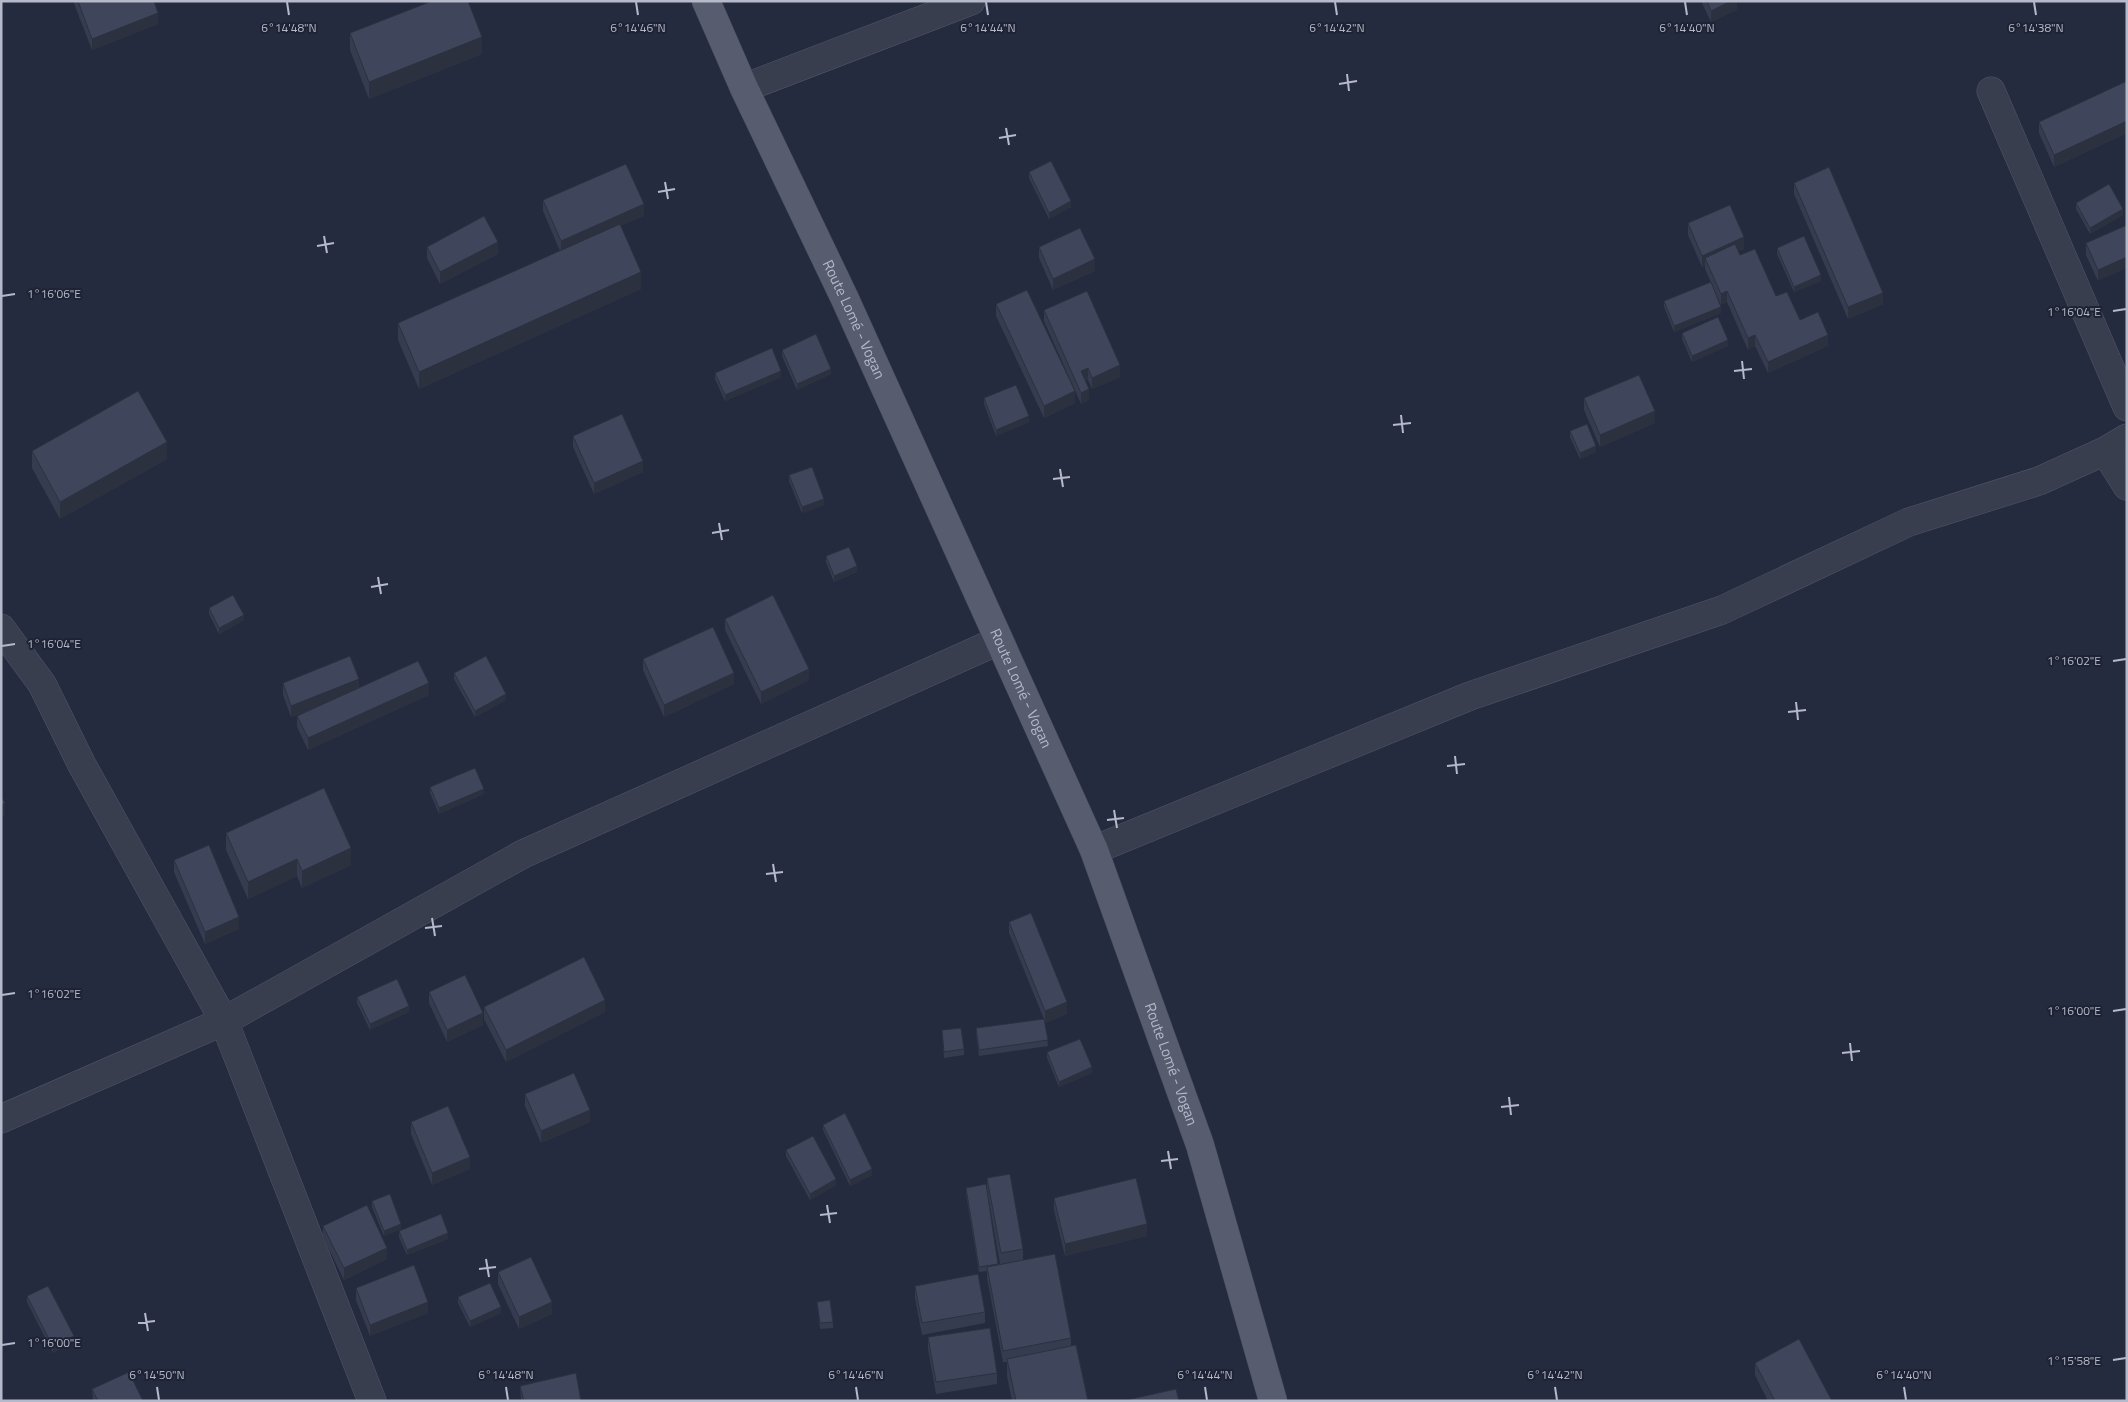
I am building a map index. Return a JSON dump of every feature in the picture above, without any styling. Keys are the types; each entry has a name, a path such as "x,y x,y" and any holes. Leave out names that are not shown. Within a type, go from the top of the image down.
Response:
{"main road":[{"name":"Route Lomé - Vogan","path":"706,1 744,88 845,299 1094,850 1200,1145 1273,1401"}],"street":[{"path":"744,88 971,1"},
{"path":"1991,91 2127,407"},
{"path":"1094,850 1470,696 1722,610 1909,522 2040,481 2116,445 2127,486"},
{"path":"1,628 42,684 82,765 224,1021 372,1401"},
{"path":"1,1119 224,1021 523,854 998,641"}],"building":[{"path":"78,1 154,1 158,13 92,39"},
{"path":"432,1 468,1 482,37 369,82 350,33"},
{"path":"1707,1 1731,1 1711,11"},
{"path":"2127,81 2127,121 2054,155 2039,122"},
{"path":"1051,161 1071,201 1049,213 1029,172"},
{"path":"626,164 644,204 561,241 543,200"},
{"path":"1829,167 1883,293 1848,307 1794,183"},
{"path":"2109,184 2123,209 2090,228 2076,203"},
{"path":"1730,205 1744,237 1702,256 1688,223"},
{"path":"484,216 498,242 440,272 427,247"},
{"path":"620,224 641,272 419,372 398,323"},
{"path":"2127,225 2127,257 2098,270 2086,243"},
{"path":"1080,228 1095,259 1053,279 1039,247"},
{"path":"1804,236 1821,275 1794,287 1777,248"},
{"path":"1735,244 1740,255 1755,249 1776,296 1787,292 1800,320 1818,312 1828,335 1768,362 1755,335 1748,338 1727,291 1721,294 1705,258"},
{"path":"1711,282 1721,307 1674,326 1664,301"},
{"path":"1027,290 1075,391 1044,406 996,304"},
{"path":"1087,291 1120,365 1092,378 1088,368 1081,371 1089,389 1081,393 1044,310"},
{"path":"1718,317 1728,340 1692,356 1682,333"},
{"path":"816,334 831,369 797,384 782,350"},
{"path":"772,348 781,371 725,395 715,373"},
{"path":"1639,375 1655,411 1600,435 1584,398"},
{"path":"1016,385 1029,416 996,430 984,398"},
{"path":"138,391 167,442 60,502 32,451"},
{"path":"622,414 643,461 594,483 573,436"},
{"path":"1587,424 1596,446 1580,453 1570,431"},
{"path":"812,467 824,499 802,507 789,475"},
{"path":"849,547 857,566 834,576 826,556"},
{"path":"233,595 244,615 219,628 209,608"},
{"path":"773,595 809,669 761,692 725,619"},
{"path":"713,627 734,673 664,705 643,659"},
{"path":"350,656 359,679 291,706 283,683"},
{"path":"486,656 506,694 475,711 454,673"},
{"path":"418,661 429,683 308,738 297,716"},
{"path":"475,768 484,789 439,808 430,787"},
{"path":"324,788 351,848 302,871 297,859 248,882 226,833"},
{"path":"1,796 5,803 1,805"},
{"path":"209,845 239,917 205,932 174,860"},
{"path":"1031,913 1067,1002 1045,1011 1009,922"},
{"path":"584,957 605,1000 506,1050 484,1007"},
{"path":"465,975 483,1013 447,1030 429,992"},
{"path":"397,979 409,1006 370,1024 357,997"},
{"path":"1044,1019 1048,1040 979,1050 976,1028"},
{"path":"961,1028 964,1049 944,1052 942,1030"},
{"path":"1080,1039 1092,1067 1059,1082 1047,1052"},
{"path":"574,1073 590,1110 541,1131 525,1094"},
{"path":"448,1106 470,1157 432,1173 411,1122"},
{"path":"845,1113 872,1169 850,1180 823,1125"},
{"path":"813,1136 836,1179 810,1194 786,1150"},
{"path":"1010,1174 1023,1249 1001,1253 987,1178"},
{"path":"1136,1178 1147,1224 1065,1244 1054,1198"},
{"path":"986,1184 998,1264 979,1267 966,1188"},
{"path":"390,1194 401,1224 384,1231 372,1201"},
{"path":"367,1205 387,1248 344,1268 323,1226"},
{"path":"441,1214 448,1233 407,1250 399,1231"},
{"path":"1055,1254 1071,1338 1003,1351 987,1267"},
{"path":"531,1257 552,1302 519,1317 498,1272"},
{"path":"414,1265 428,1302 370,1325 356,1288"},
{"path":"978,1274 985,1312 922,1323 915,1286"},
{"path":"490,1283 501,1307 470,1321 458,1297"},
{"path":"48,1286 74,1336 53,1347 27,1296"},
{"path":"830,1300 833,1322 820,1323 817,1302"},
{"path":"990,1328 997,1373 936,1382 928,1337"},
{"path":"1799,1339 1832,1401 1775,1401 1755,1363"},
{"path":"1076,1345 1088,1401 1016,1401 1007,1359"},
{"path":"129,1372 143,1401 98,1401 92,1389"},
{"path":"576,1373 581,1401 524,1401 520,1386"},
{"path":"1176,1389 1179,1401 1122,1401"}]}
